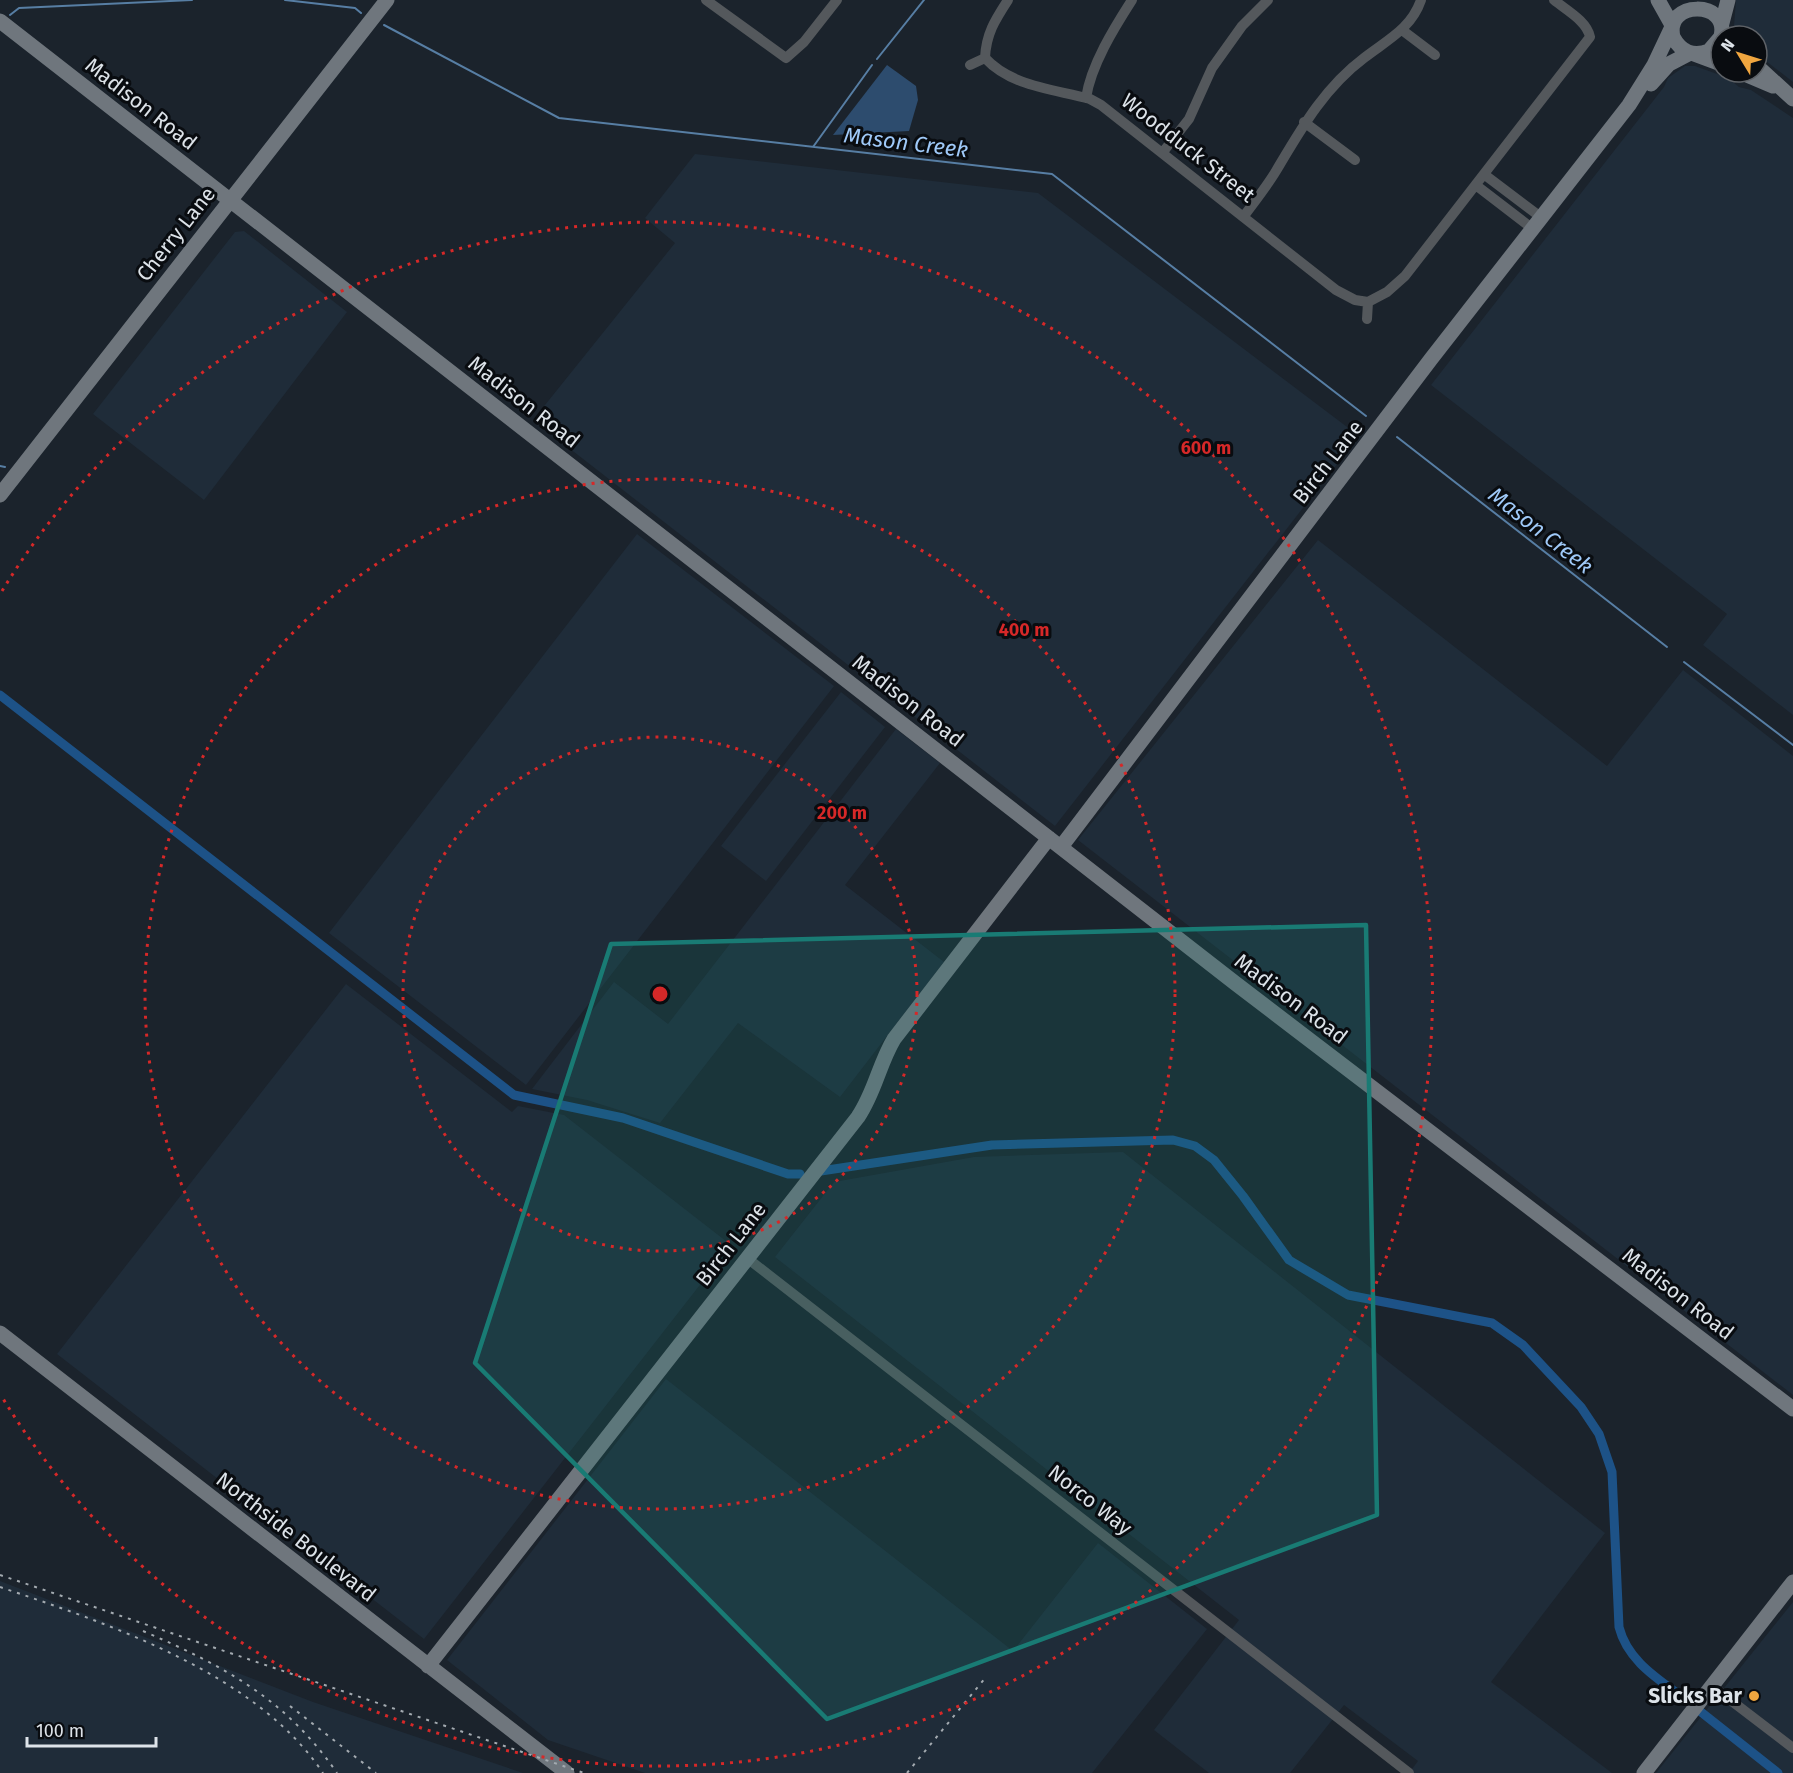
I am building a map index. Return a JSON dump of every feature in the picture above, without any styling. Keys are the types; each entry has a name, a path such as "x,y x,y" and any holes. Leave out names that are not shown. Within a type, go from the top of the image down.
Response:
{"street":[{"name":"Cherry Lane","path":"0,495 387,0"},
{"path":"706,0 786,58 804,42 837,0"},
{"path":"970,65 985,58 989,31 1008,0"},
{"path":"1086,98 1088,86 1109,40 1132,0"},
{"path":"1163,152 1189,118 1212,68 1242,26 1268,0"},
{"path":"1244,216 1275,172 1304,122 1344,74 1402,30 1411,20 1421,0"},
{"path":"1367,320 1368,302 1387,292 1405,276 1477,186 1590,37 1589,30 1581,21 1554,0"},
{"path":"1658,0 1672,27 1677,44 1692,54 1709,60"},
{"path":"1724,24 1728,0"},
{"path":"1672,27 1674,18 1685,6 1701,2 1715,10 1720,24"},
{"name":"Madison Road","path":"0,21 1055,843 1793,1409"},
{"name":"Birch Lane","path":"428,1666 866,1106 886,1052 894,1038 1167,705 1629,105 1654,65 1672,27"},
{"path":"1402,30 1435,55"},
{"path":"1692,54 1709,50"},
{"name":"Birch Lane","path":"1629,105 1669,64 1692,54"},
{"name":"Woodduck Street","path":"985,58 996,70 1017,81 1086,98 1101,105 1336,290 1355,300 1368,302"},
{"path":"1769,78 1793,99"},
{"path":"1769,84 1779,88"},
{"path":"1304,122 1355,160"},
{"path":"1485,175 1537,223"},
{"path":"1477,186 1537,223"},
{"name":"Norco Way","path":"747,1258 1410,1773"},
{"name":"Northside Boulevard","path":"0,1333 567,1773"},
{"path":"1644,1773 1793,1582"},
{"path":"1712,1686 1793,1748"}],"highlighted area":[{"path":"1366,925 1377,1515 827,1719 475,1363 611,944"}],"shaded area":[{"path":"1736,0 1793,0 1793,82 1769,63 1769,24 1734,24"},
{"path":"887,65 916,86 918,100 909,131 833,135"},
{"path":"1685,66 1695,66 1709,71 1709,84 1735,84 1751,90 1793,118 1793,715 1703,645 1727,614 1431,385 1664,87 1668,78"},
{"path":"695,154 1038,193 1359,436 1055,826 533,420 675,243 645,218"},
{"path":"244,231 347,312 204,500 93,414 235,232"},
{"path":"637,534 834,686 526,1085 329,933"},
{"path":"1318,540 1607,766 1683,670 1793,756 1793,1395 1078,840"},
{"path":"841,692 885,727 766,881 721,846"},
{"path":"896,729 940,763 845,885 944,962 840,1097 738,1023 660,1123 587,1100 532,1089 614,982 668,1024"},
{"path":"346,984 512,1112 518,1106 564,1115 731,1245 424,1639 57,1354"},
{"path":"1123,1152 1605,1533 1491,1682 1612,1773 1409,1773 1418,1761 1344,1705 1290,1773 1209,1773 1154,1730 1239,1620 775,1257 834,1182 974,1157"},
{"path":"666,1379 1013,1651 1098,1543 1207,1629 1092,1773 645,1773 548,1740 447,1660"},
{"path":"0,1581 313,1702 523,1773 0,1773"},
{"path":"1793,1602 1793,1773 1656,1773"}],"waterway":[{"name":"Mason Creek","path":"10,15 19,8 192,0"},
{"name":"Mason Creek","path":"285,0 355,8 361,13"},
{"path":"877,59 924,0"},
{"name":"Mason Creek","path":"384,25 559,118 1052,174 1366,416"},
{"path":"813,147 872,65"},
{"name":"Mason Creek","path":"1397,437 1667,647"},
{"path":"0,466 5,467"},
{"name":"Mason Creek","path":"1684,662 1793,745"},
{"path":"0,695 514,1095 623,1118 788,1174 800,1174"},
{"path":"821,1171 992,1145 1173,1140 1195,1146 1214,1160 1289,1260 1348,1295 1492,1323 1523,1345 1581,1407 1599,1434 1612,1472 1619,1627 1623,1640 1647,1670 1689,1702"},
{"path":"1701,1712 1778,1773"}],"railway":[{"path":"0,1575 584,1773"},
{"path":"0,1587 132,1636 177,1656 220,1680 260,1707 294,1738 323,1773"},
{"path":"143,1631 200,1658 251,1687 297,1725 337,1773"},
{"path":"907,1773 986,1677"},
{"path":"290,1706 376,1773"}],"place":[{"name":"Slicks Bar","path":"1754,1696"}]}
